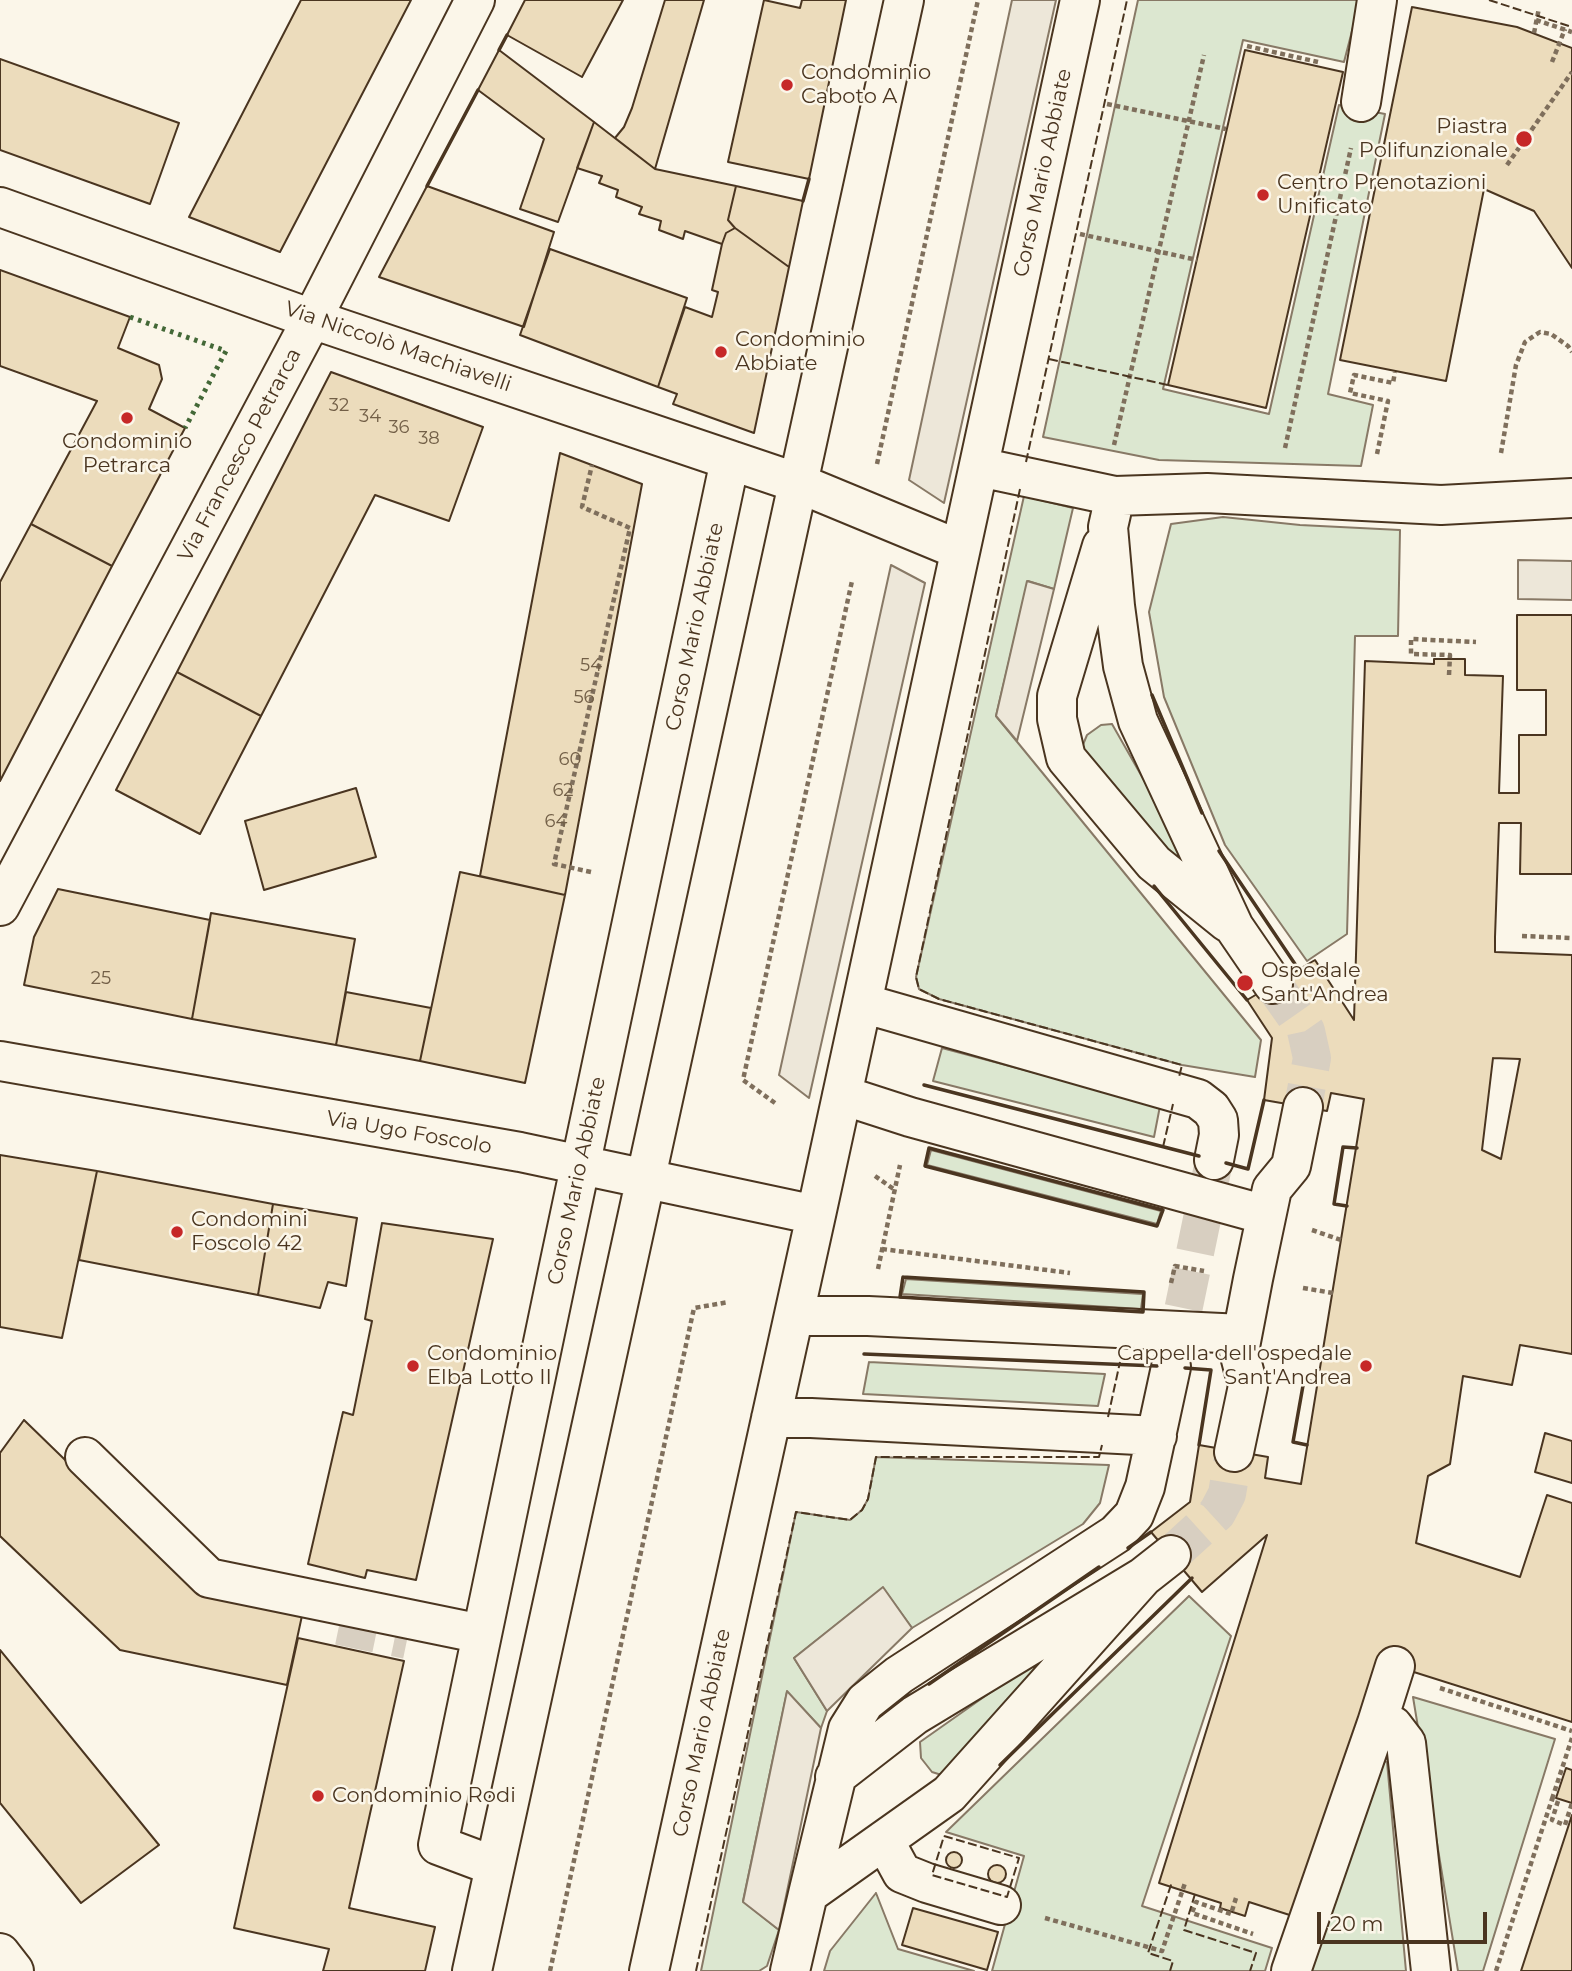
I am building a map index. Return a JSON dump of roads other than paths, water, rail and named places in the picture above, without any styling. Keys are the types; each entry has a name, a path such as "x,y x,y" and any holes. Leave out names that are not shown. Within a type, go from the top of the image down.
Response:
{"street":[{"name":"Via Francesco Petrarca","path":"0,906 312,319 475,0"},
{"path":"472,1971 904,0"},
{"name":"Corso Mario Abbiate","path":"649,1971 1080,0"},
{"path":"1361,102 1377,0"},
{"name":"Via Niccolò Machiavelli","path":"0,207 312,319 798,483"},
{"name":"Corso Mario Abbiate","path":"494,1866 438,1845 730,460"},
{"path":"978,467 1109,506 1207,493 1397,504 1492,504 1572,498"},
{"path":"798,483 960,550"},
{"path":"1109,506 1057,696 1057,719 1066,758 1154,863 1234,927"},
{"path":"1109,506 1123,666 1138,721 1234,927 1273,984"},
{"path":"862,1003 1198,1099 1211,1109 1217,1119 1219,1135 1214,1160"},
{"name":"Via Ugo Foscolo","path":"0,1062 507,1149 816,1215"},
{"path":"842,1096 1266,1215"},
{"path":"1234,1451 1248,1386 1239,1353 1242,1334 1272,1189 1291,1166 1303,1107"},
{"path":"794,1316 868,1316 1242,1334"},
{"path":"790,1971 848,1728 865,1702 899,1675 1116,1534 1134,1515 1145,1487 1171,1367"},
{"path":"771,1418 1157,1436"},
{"path":"85,1457 209,1578 480,1644"},
{"path":"808,1894 949,1794 1157,1566 915,1715 835,1777"},
{"path":"408,1640 480,1644"},
{"path":"1291,1971 1394,1670"},
{"path":"1377,1723 1393,1726 1406,1743 1431,1971"},
{"path":"884,1840 902,1873 1001,1905"},
{"path":"0,1953 14,1971"}],"tunnel":[{"path":"1273,984 1306,1031 1312,1058 1303,1107"},
{"path":"1172,1364 1213,1166"},
{"path":"1171,1555 1217,1513 1227,1494 1234,1452"},
{"path":"339,1626 407,1640"}],"place":[{"name":"Condominio Caboto A","path":"787,85"},
{"name":"Piastra Polifunzionale","path":"1524,139"},
{"name":"Centro Prenotazioni Unificato","path":"1263,195"},
{"name":"Condominio Abbiate","path":"721,352"},
{"name":"Condominio Petrarca","path":"127,418"},
{"name":"Ospedale Sant'Andrea","path":"1245,983"},
{"name":"Condomini Foscolo 42","path":"177,1232"},
{"name":"Condominio Elba Lotto II","path":"413,1366"},
{"name":"Cappella dell'ospedale Sant'Andrea","path":"1366,1366"},
{"name":"Condominio Rodi","path":"318,1796"}]}
